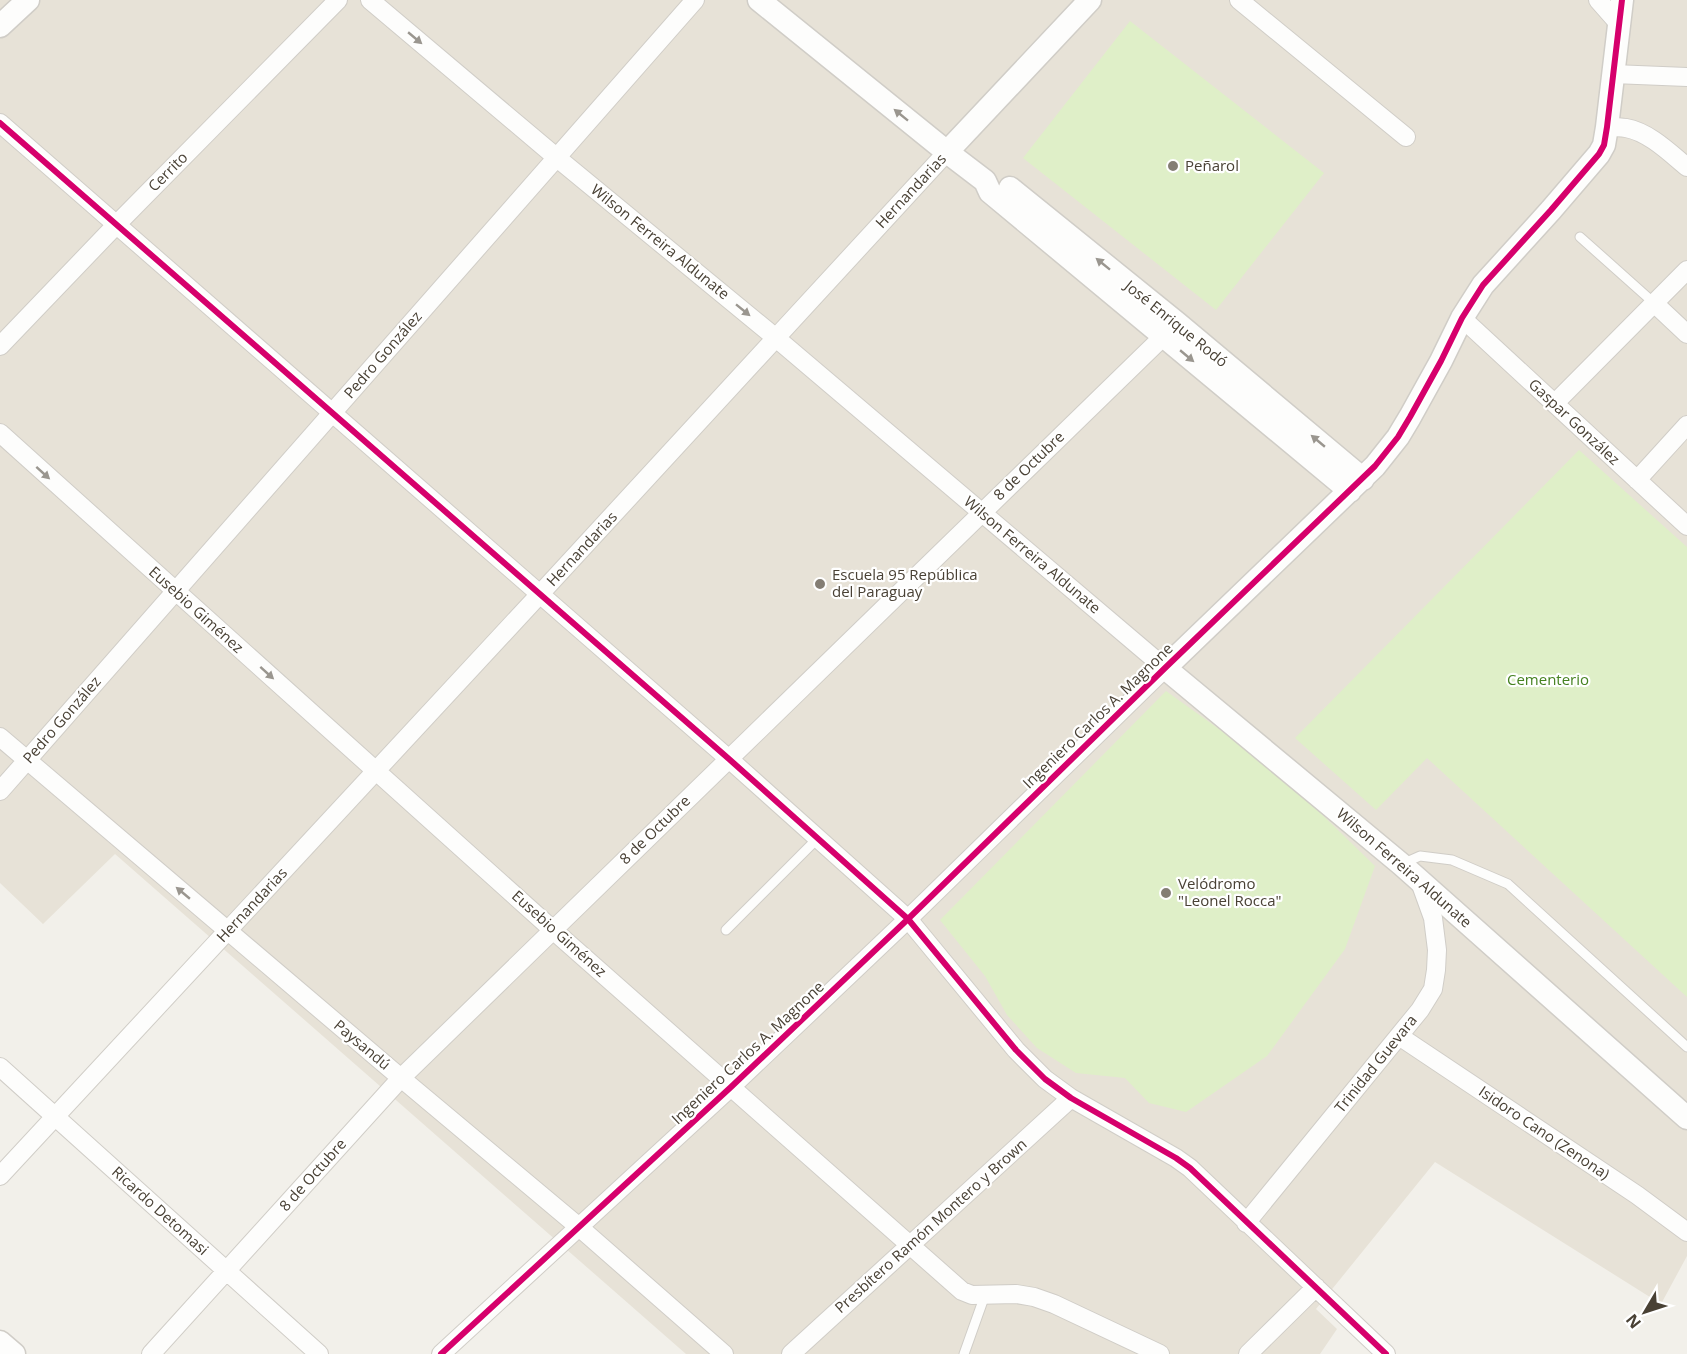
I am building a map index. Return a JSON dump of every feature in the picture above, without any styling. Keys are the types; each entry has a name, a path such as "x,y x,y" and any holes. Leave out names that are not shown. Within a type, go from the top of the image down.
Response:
{"street":[{"path":"0,26 28,0"},
{"name":"Cerrito","path":"0,346 338,0"},
{"name":"Wilson Ferreira Aldunate","path":"370,0 1401,864 1687,1118"},
{"name":"Pedro González","path":"0,791 695,0"},
{"name":"José Enrique Rodó","path":"759,0 946,152 985,181 1000,180 1170,330 1356,485"},
{"name":"Hernandarias","path":"0,1176 57,1117 946,152 1090,0"},
{"path":"1239,0 1406,137"},
{"path":"1598,0 1620,25"},
{"name":"Ingeniero Carlos A. Magnone","path":"441,1354 731,1087 908,919 1382,459 1398,437 1441,361 1462,318 1483,285 1551,210 1595,159 1604,145 1622,0"},
{"path":"1613,75 1687,77"},
{"path":"0,123 729,759 908,919 1028,1063 1046,1079 1071,1098 1183,1163 1386,1354"},
{"path":"1607,127 1636,131 1651,139 1687,167"},
{"path":"1555,403 1687,270"},
{"path":"1654,303 1687,334"},
{"name":"Gaspar González","path":"1462,318 1687,526"},
{"name":"8 de Octubre","path":"151,1354 401,1078 1170,330"},
{"path":"1637,480 1687,425"},
{"name":"Eusebio Giménez","path":"0,433 553,930 962,1291 972,1294 1016,1294 1034,1297 1054,1304 1160,1354"},
{"name":"Paysandú","path":"0,737 579,1227 724,1354"},
{"name":"Trinidad Guevara","path":"1246,1223 1420,1010 1433,989 1437,950 1433,918 1419,880"},
{"name":"Isidoro Cano (Zenona)","path":"1399,1036 1629,1190 1687,1232"},
{"name":"Ricardo Detomasi","path":"0,1067 319,1354"},
{"name":"Presbítero Ramón Montero y Brown","path":"791,1354 1071,1098"},
{"path":"1248,1354 1316,1287"},
{"path":"0,1341 14,1354"}],"lane":[{"path":"1580,237 1654,303"},
{"path":"726,930 818,838"},
{"path":"1401,864 1420,856 1452,861 1508,884 1687,1047"},
{"path":"964,1354 985,1295"}],"shaded area":[{"path":"0,0 1687,0 1687,1256 1661,1304 1435,1162 1316,1309 1337,1329 1320,1354 686,1354 115,854 43,924 0,883"}],"green space":[{"name":"Peñarol","path":"1130,21 1324,173 1216,310 1023,158"},
{"name":"Cementerio","path":"1579,450 1687,547 1687,997 1427,758 1376,810 1295,738"},
{"name":"Velódromo \"Leonel Rocca\"","path":"1166,691 1276,770 1375,866 1345,949 1267,1056 1186,1112 1149,1103 1125,1078 1076,1073 1037,1048 1007,1015 985,976 940,920"}],"cycle path":[{"path":"441,1354 731,1087 908,919 1375,466 1398,437 1410,417 1462,318 1483,285 1551,210 1599,154 1604,145 1622,0"},
{"path":"0,123 729,759 908,919 1016,1050 1045,1079 1071,1098 1190,1168 1386,1354"}],"place":[{"name":"Peñarol","path":"1173,166"},
{"name":"Escuela 95 República del Paraguay","path":"820,584"},
{"name":"Velódromo \"Leonel Rocca\"","path":"1166,893"}]}
